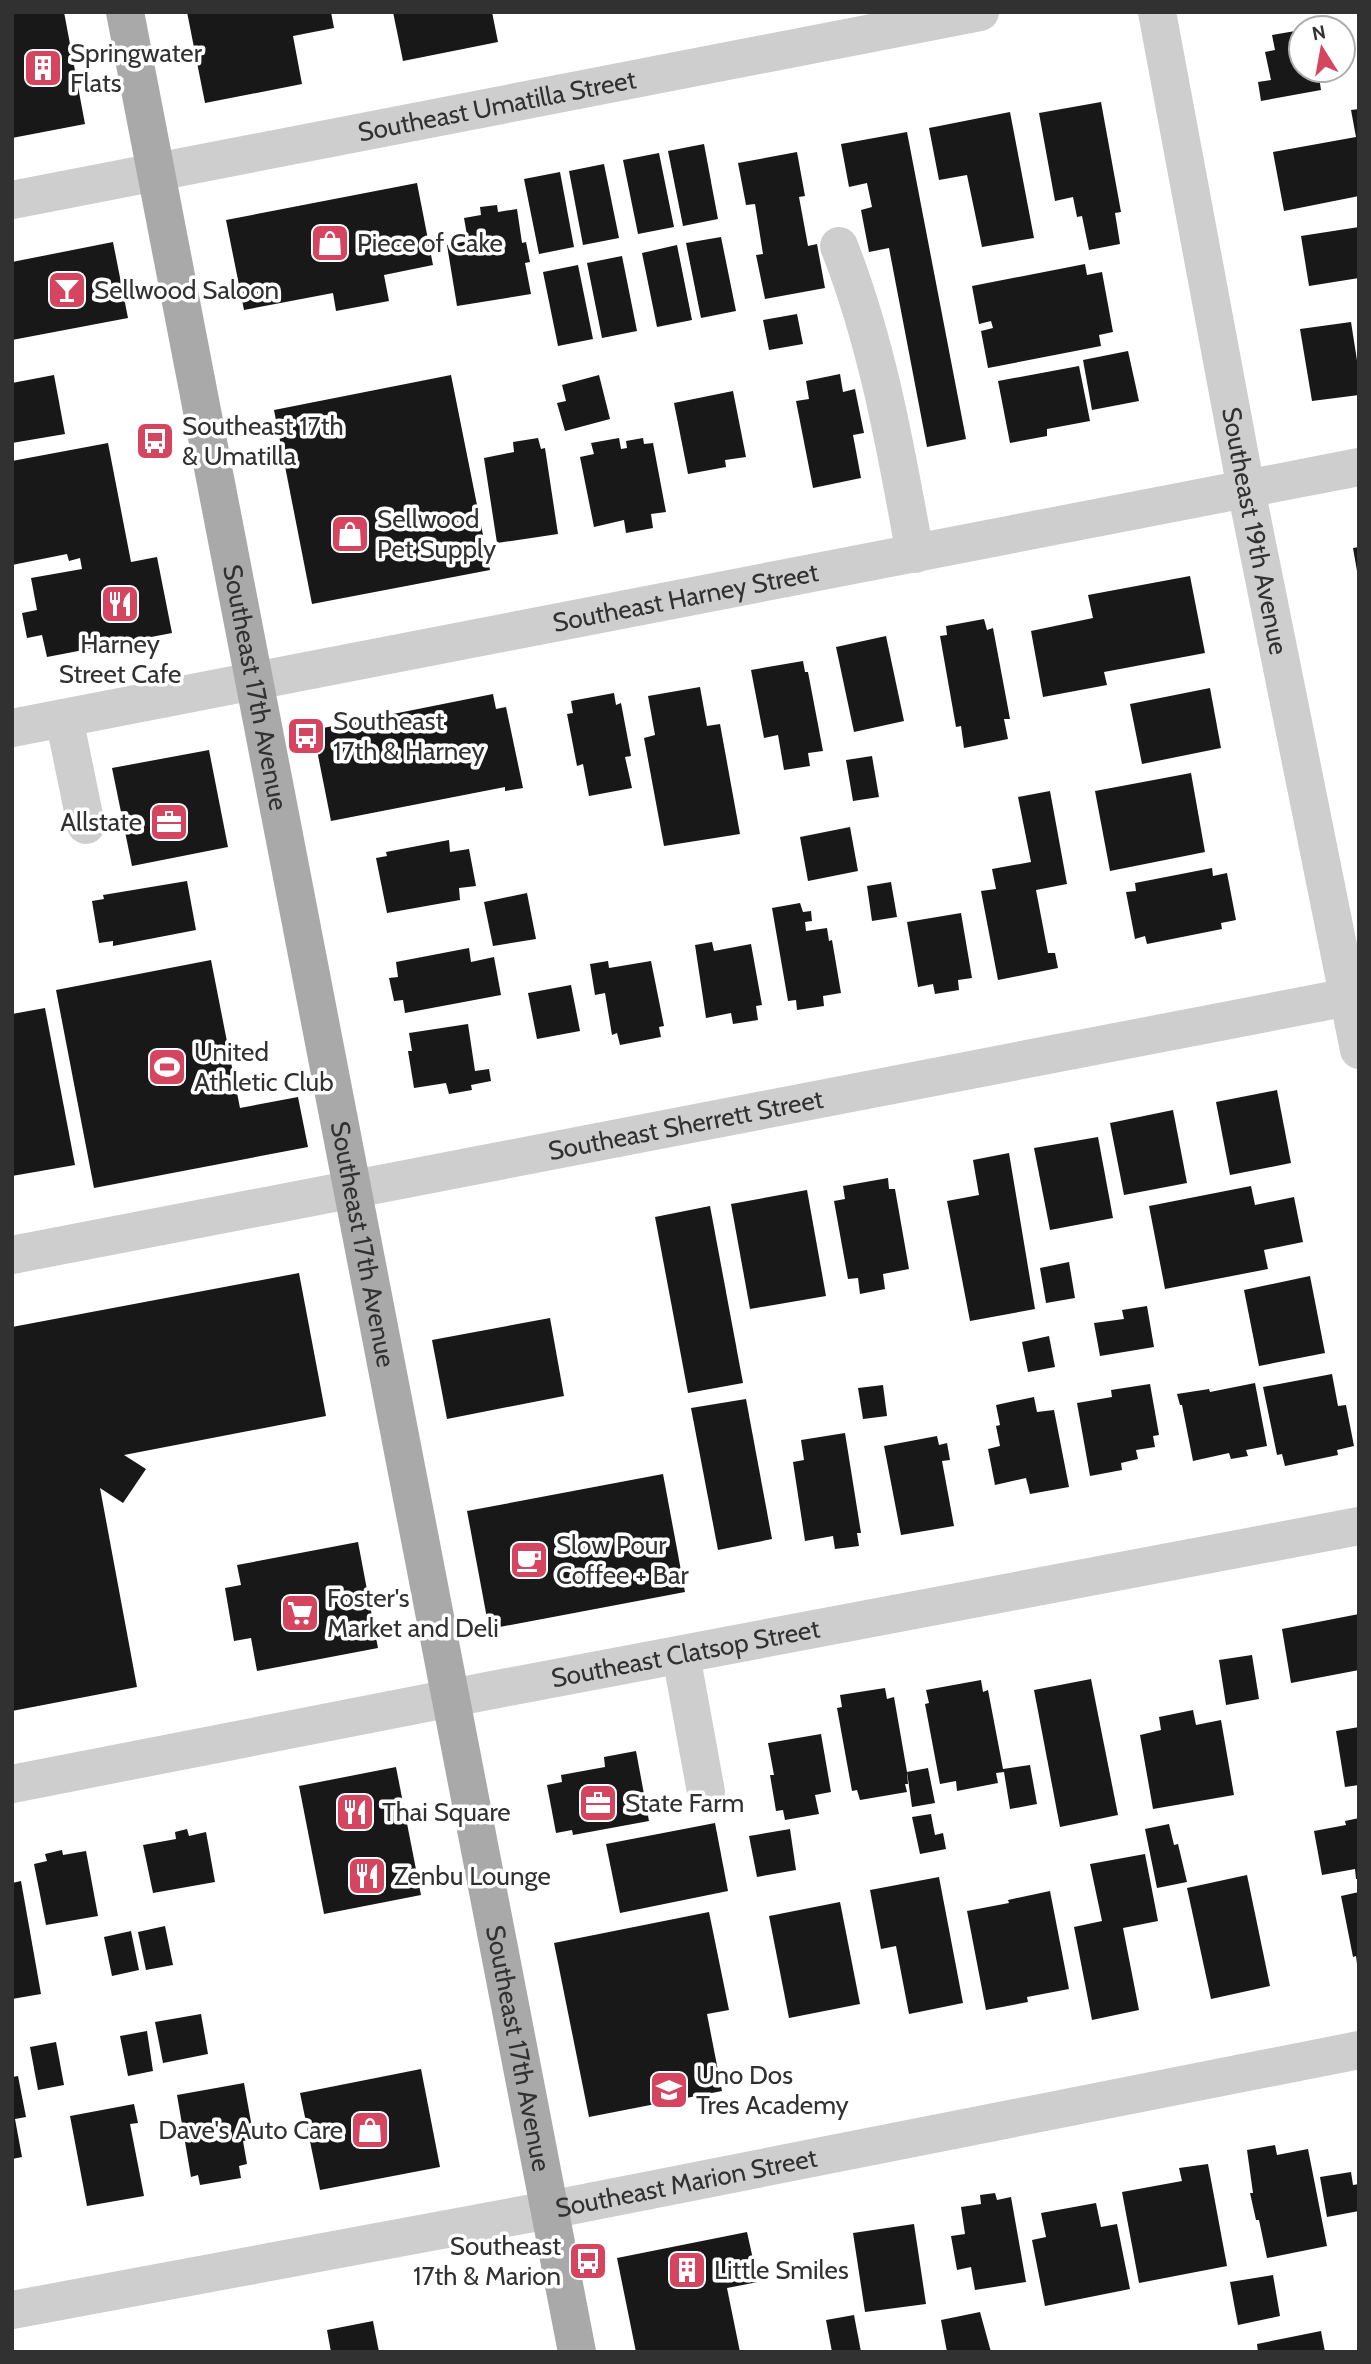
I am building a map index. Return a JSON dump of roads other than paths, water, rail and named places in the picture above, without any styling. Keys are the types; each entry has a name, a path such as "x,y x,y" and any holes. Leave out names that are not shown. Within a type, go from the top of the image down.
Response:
{"main road":[{"name":"Southeast 17th Avenue","path":"125,12 577,2352"}],"street":[{"name":"Southeast Umatilla Street","path":"12,200 980,12"},
{"name":"Southeast 19th Avenue","path":"1157,12 1246,489 1354,996 1359,1050"},
{"path":"839,246 858,294 891,427 915,554"},
{"name":"Southeast Harney Street","path":"12,727 1359,467"},
{"path":"64,718 86,825"},
{"name":"Southeast Sherrett Street","path":"12,1255 1354,996"},
{"name":"Southeast Clatsop Street","path":"12,1784 1359,1526"},
{"path":"681,1655 706,1792"},
{"name":"Southeast Marion Street","path":"12,2310 549,2210 1359,2050"}],"place":[{"name":"Springwater Flats","path":"43,68"},
{"name":"Piece of Cake","path":"330,243"},
{"name":"Sellwood Saloon","path":"67,290"},
{"name":"Southeast 17th & Umatilla","path":"155,441"},
{"name":"Sellwood Pet Supply","path":"350,534"},
{"name":"Harney Street Cafe","path":"120,604"},
{"name":"Southeast 17th & Harney","path":"306,736"},
{"name":"Allstate","path":"169,822"},
{"name":"United Athletic Club","path":"167,1067"},
{"name":"Slow Pour Coffee + Bar","path":"529,1560"},
{"name":"Foster's Market and Deli","path":"300,1613"},
{"name":"State Farm","path":"598,1803"},
{"name":"Thai Square","path":"355,1812"},
{"name":"Zenbu Lounge","path":"367,1876"},
{"name":"Uno Dos Tres Academy","path":"669,2090"},
{"name":"Dave's Auto Care","path":"370,2130"},
{"name":"Southeast 17th & Marion","path":"588,2261"},
{"name":"Little Smiles","path":"687,2270"}]}
